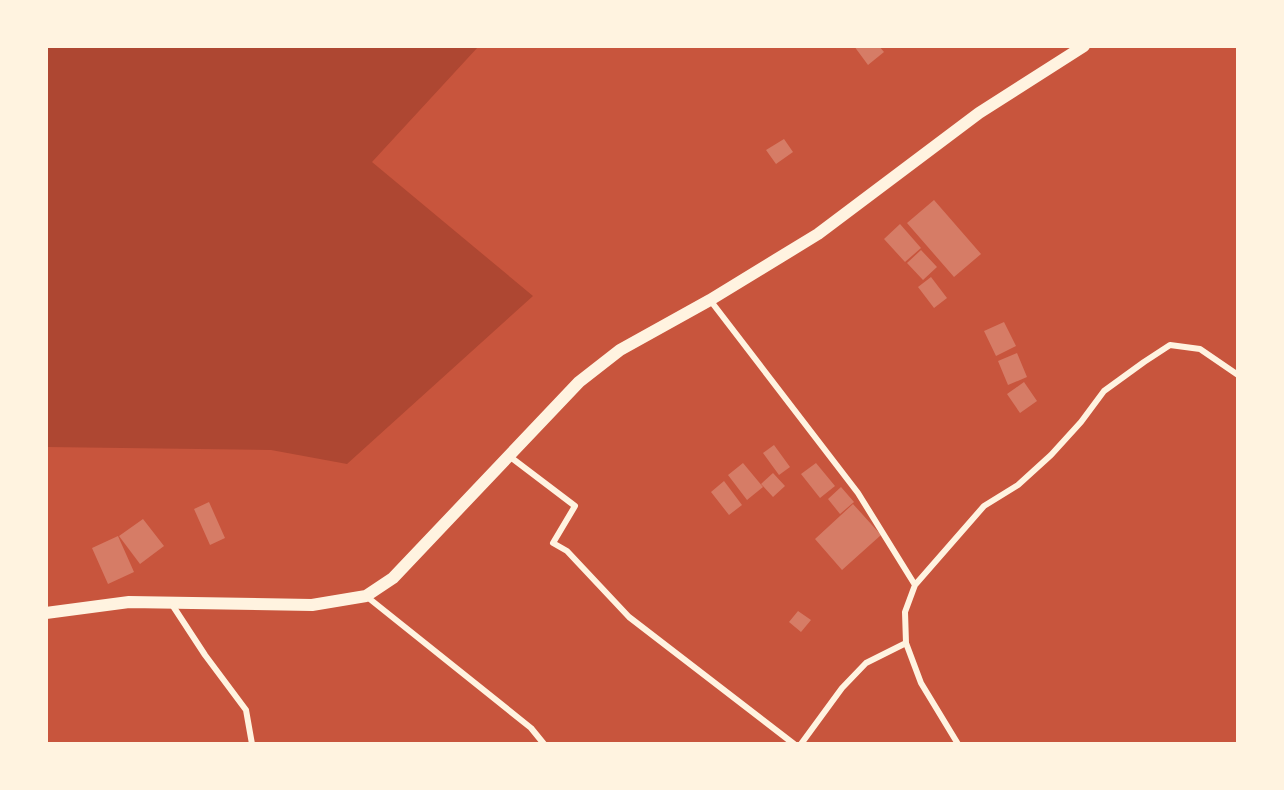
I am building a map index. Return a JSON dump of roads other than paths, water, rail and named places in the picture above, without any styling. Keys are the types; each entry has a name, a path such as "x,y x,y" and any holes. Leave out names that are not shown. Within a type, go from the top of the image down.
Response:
{"main road":[{"path":"46,613 129,602 312,605 366,596 393,578 579,382 620,350 710,300 818,234 980,113 1084,46"}],"street":[{"path":"710,300 858,493 915,585"},
{"path":"958,744 921,683 906,643 905,612 915,585 984,506 1018,485 1043,463 1081,422 1104,391 1170,345 1200,349 1238,375"},
{"path":"509,456 575,506 553,543 567,551 629,617 794,744"},
{"path":"366,596 531,728 544,744"},
{"path":"170,603 246,710 252,744"},
{"path":"801,744 842,688 866,663 906,643"}]}
